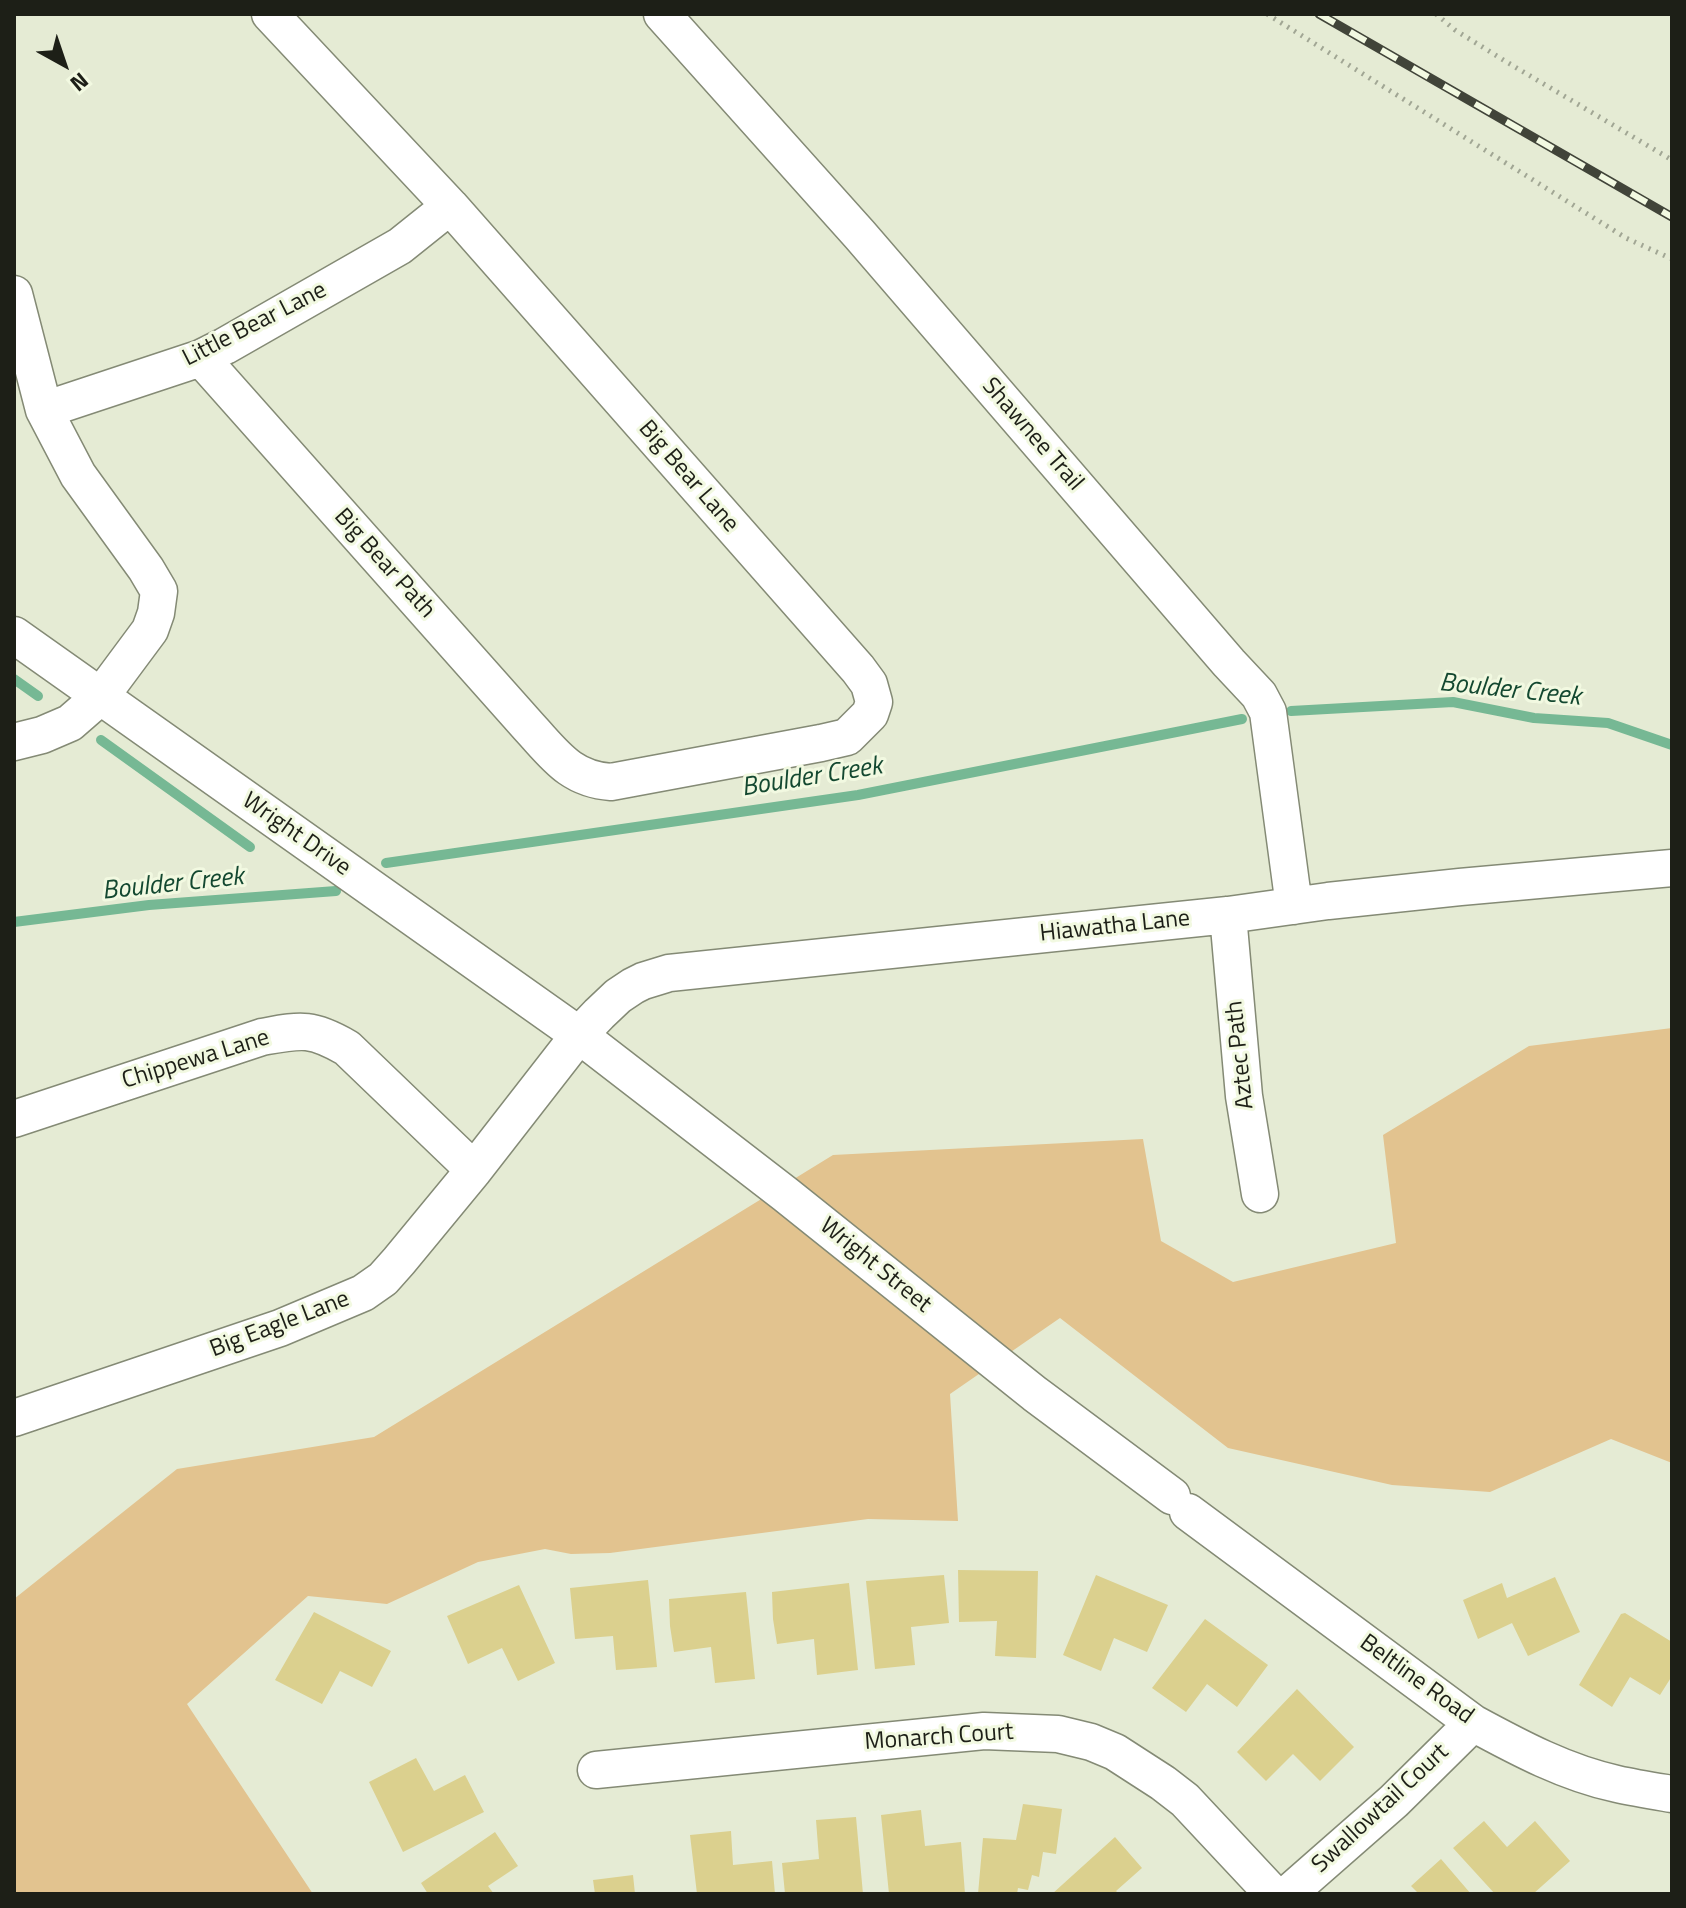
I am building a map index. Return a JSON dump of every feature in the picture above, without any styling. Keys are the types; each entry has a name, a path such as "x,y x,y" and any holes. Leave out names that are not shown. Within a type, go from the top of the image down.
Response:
{"street":[{"name":"Big Bear Lane","path":"270,14 450,206 858,669 869,684 874,702 870,714 847,737 821,743 611,782 596,781 569,769"},
{"name":"Shawnee Trail","path":"662,14 860,235 1259,695 1268,712 1294,906"},
{"name":"Little Bear Lane","path":"44,410 201,358 400,246 450,206"},
{"path":"14,294 44,410 78,475 159,591 150,630 101,696 70,723 14,742"},
{"name":"Big Bear Path","path":"201,358 569,769"},
{"name":"Wright Drive","path":"14,635 579,1035"},
{"name":"Hiawatha Lane","path":"579,1035 618,996 655,976 669,973 1228,915 1460,887 1672,868"},
{"name":"Aztec Path","path":"1228,915 1244,1096 1260,1194"},
{"name":"Chippewa Lane","path":"14,1119 262,1037 295,1030 312,1031 347,1048 474,1170"},
{"name":"Big Eagle Lane","path":"14,1418 280,1328 363,1293 383,1279 474,1170 579,1035"},
{"name":"Wright Street","path":"579,1035 785,1194 1035,1394 1180,1504"},
{"name":"Beltline Road","path":"1180,1504 1473,1723 1567,1769 1615,1784 1672,1794"},
{"name":"Swallowtail Court","path":"1288,1894 1394,1801 1473,1723"},
{"name":"Monarch Court","path":"596,1770 984,1731 1058,1734 1115,1752 1163,1783 1185,1800 1273,1894"}],"path":[{"path":"1267,14 1626,238 1672,259"},
{"path":"1436,14 1455,30 1505,61 1672,160"}],"shaded area":[{"path":"1672,1028 1672,1463 1611,1439 1490,1492 1392,1485 1228,1448 1060,1318 950,1394 958,1521 868,1519 610,1553 571,1554 545,1549 478,1562 387,1604 308,1596 187,1704 313,1894 14,1894 14,1599 177,1469 374,1437 833,1155 1143,1139 1161,1241 1233,1282 1396,1243 1383,1135 1529,1046"}],"building":[{"path":"958,1570 1038,1571 1036,1658 995,1656 997,1621 959,1622"},
{"path":"944,1575 949,1623 911,1627 915,1665 875,1669 866,1581"},
{"path":"1096,1575 1168,1605 1147,1652 1114,1638 1101,1671 1063,1655"},
{"path":"1555,1577 1580,1632 1528,1656 1512,1623 1478,1639 1463,1600 1502,1583 1507,1598"},
{"path":"648,1580 657,1667 616,1670 613,1636 575,1639 570,1588"},
{"path":"849,1583 858,1670 817,1675 814,1639 777,1644 772,1592"},
{"path":"519,1585 555,1663 518,1681 502,1648 468,1664 447,1616"},
{"path":"746,1592 755,1679 715,1683 711,1647 674,1652 669,1599"},
{"path":"314,1612 391,1651 372,1687 340,1671 322,1704 275,1680"},
{"path":"1625,1613 1672,1642 1672,1676 1660,1695 1630,1677 1612,1707 1579,1685 1621,1614"},
{"path":"1205,1619 1268,1665 1237,1707 1207,1684 1186,1712 1152,1688"},
{"path":"1297,1689 1354,1747 1320,1781 1293,1754 1266,1781 1237,1752"},
{"path":"416,1758 434,1791 465,1775 484,1812 403,1852 369,1782"},
{"path":"1023,1804 1062,1809 1056,1854 1043,1852 1039,1877 1032,1875 1028,1890 1018,1888 1017,1894 978,1894 983,1838 1016,1840"},
{"path":"921,1810 925,1846 961,1842 965,1894 889,1894 881,1815"},
{"path":"856,1817 863,1894 785,1894 782,1863 819,1859 816,1820"},
{"path":"1484,1821 1507,1847 1535,1821 1570,1861 1533,1894 1495,1894 1453,1848"},
{"path":"731,1831 733,1865 772,1861 775,1894 697,1894 690,1835"},
{"path":"495,1832 518,1866 488,1886 494,1894 428,1894 421,1883"},
{"path":"1115,1837 1142,1868 1116,1891 1119,1894 1052,1894"},
{"path":"1441,1859 1471,1894 1419,1894 1411,1886"},
{"path":"633,1875 635,1894 595,1894 593,1880"}],"waterway":[{"path":"14,679 38,696"},
{"name":"Boulder Creek","path":"1291,711 1453,702 1534,718 1608,723 1672,745"},
{"name":"Boulder Creek","path":"386,863 858,795 1242,719"},
{"path":"101,740 250,847"},
{"name":"Boulder Creek","path":"14,922 149,905 336,891"}],"railway":[{"path":"1319,14 1672,217"}]}
